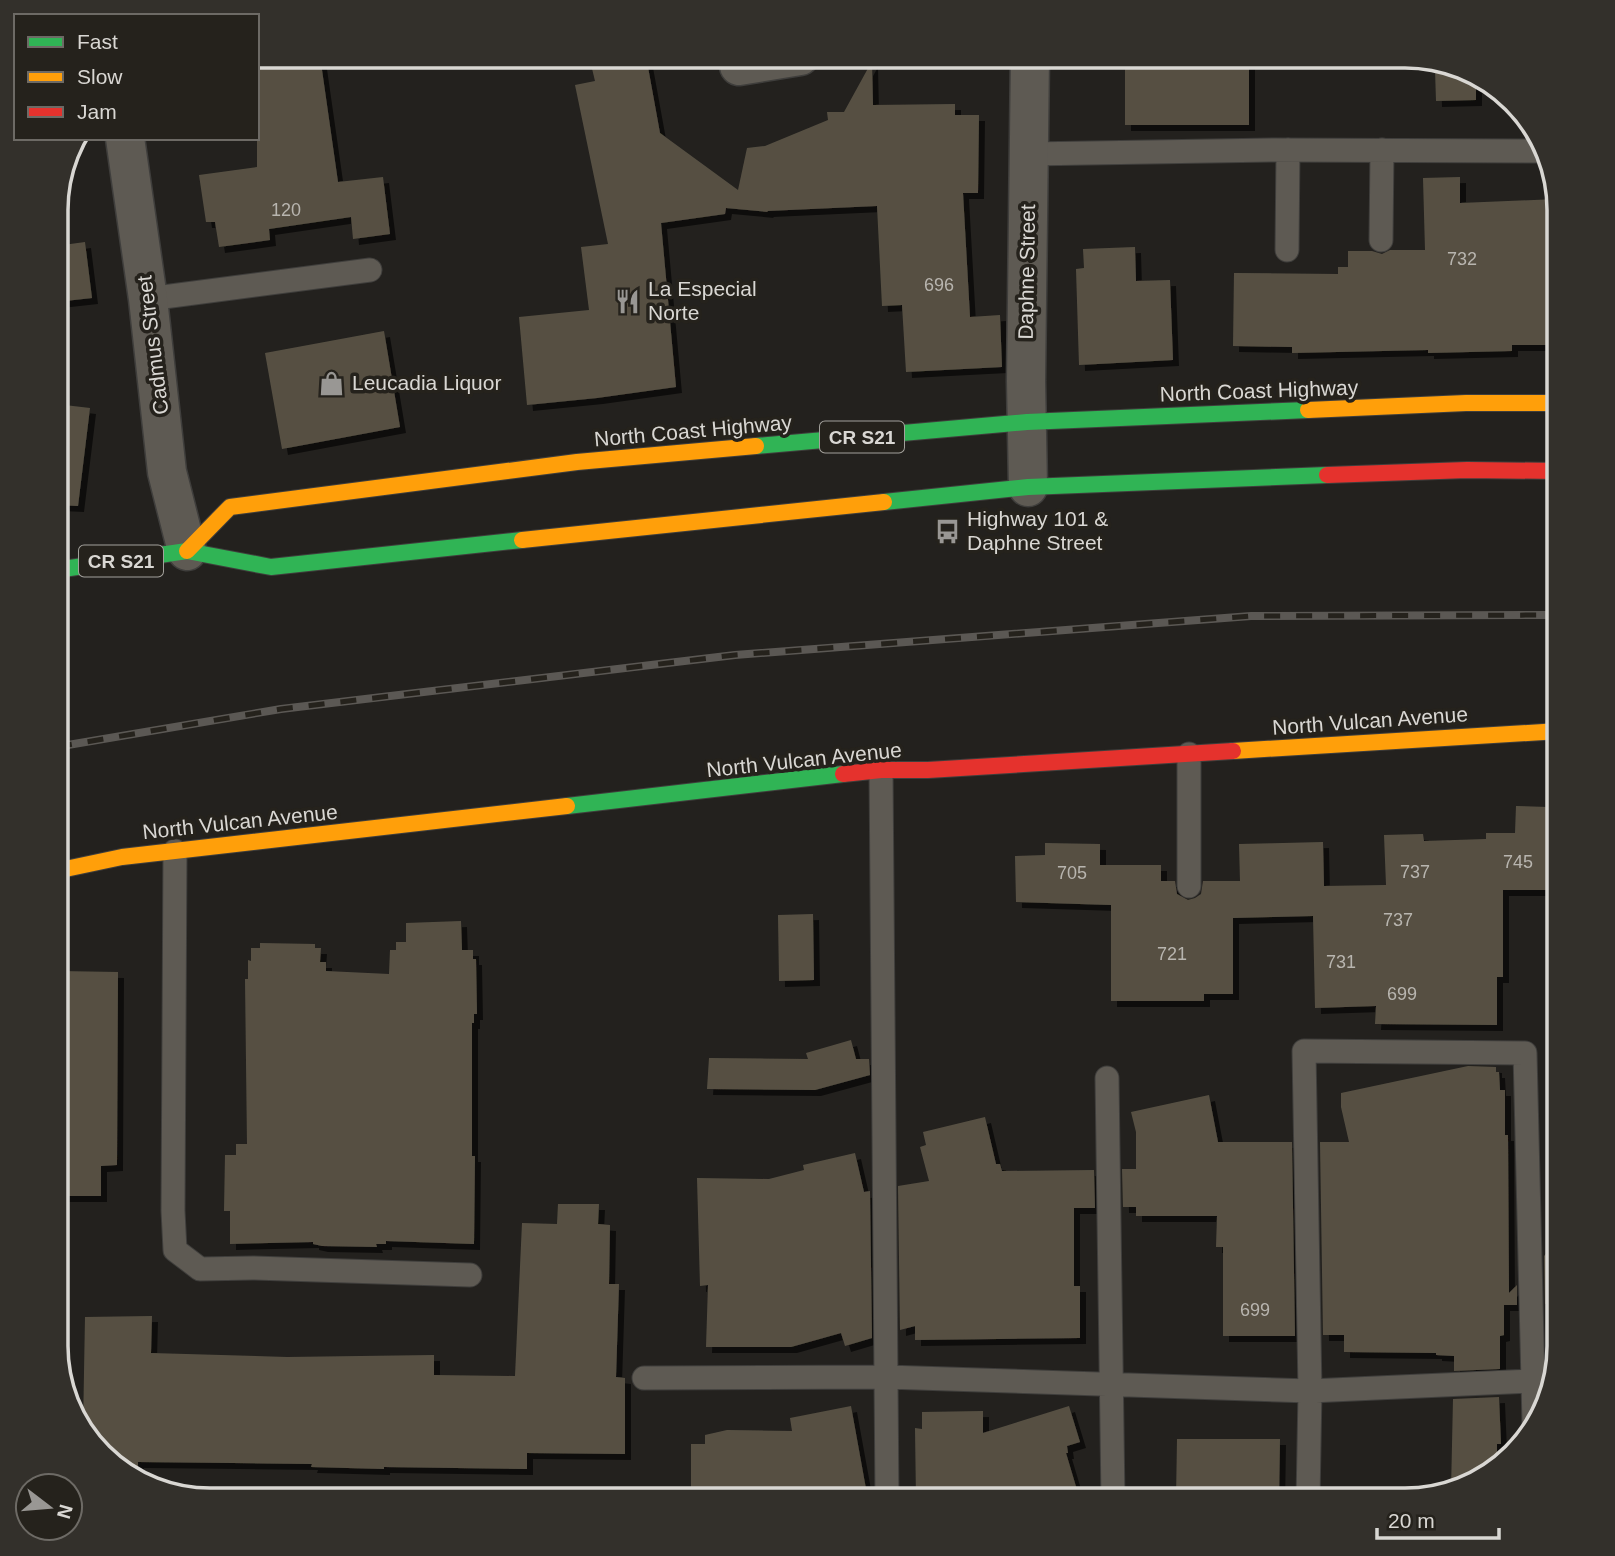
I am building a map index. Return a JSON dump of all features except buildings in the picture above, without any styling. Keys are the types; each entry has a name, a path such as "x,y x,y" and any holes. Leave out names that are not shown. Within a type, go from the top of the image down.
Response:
{"main road":[{"name":"North Coast Highway","path":"187,551 230,507 577,462 1027,422 1466,403 1547,403"},
{"name":"CR S21","path":"69,568 187,551 271,567 1028,487 1467,470 1547,471"},
{"name":"North Vulcan Avenue","path":"68,868 122,857 881,770 928,770 1547,732"}],"street":[{"name":"Daphne Street","path":"1028,487 1030,69"},
{"name":"Cadmus Street","path":"125,140 148,299 167,472 187,551"}],"lane":[{"path":"1029,154 1288,150 1534,151"},
{"path":"1287,250 1288,150"},
{"path":"1381,240 1382,150"},
{"path":"148,299 370,270"},
{"path":"1189,754 1189,886"},
{"path":"881,770 887,1488"},
{"path":"175,851 175,1250 200,1269 253,1268 470,1275"},
{"path":"1308,1488 1310,1391 1304,1051 1525,1053 1543,1379"},
{"path":"1107,1079 1113,1488"},
{"path":"644,1378 886,1377 1310,1391 1542,1382"}],"railway":[{"path":"69,745 281,709 735,655 1251,616 1547,615"}],"traffic: fast":[{"path":"756,446 1027,422 1308,410"},
{"path":"884,502 1028,487 1327,475"},
{"path":"69,568 187,551 271,567 522,540"},
{"path":"567,806 843,774"}],"traffic: slow":[{"path":"1308,410 1466,403 1547,403"},
{"path":"187,551 230,507 577,462 756,446"},
{"path":"522,540 884,502"},
{"path":"1233,751 1547,732"},
{"path":"68,868 122,857 567,806"}],"traffic: jam":[{"path":"1327,475 1467,470 1547,471"},
{"path":"843,774 1233,751"}],"place":[{"name":"La Especial Norte","path":"628,301"},
{"name":"Leucadia Liquor","path":"332,383"},
{"name":"Highway 101 & Daphne Street","path":"947,531"}]}
